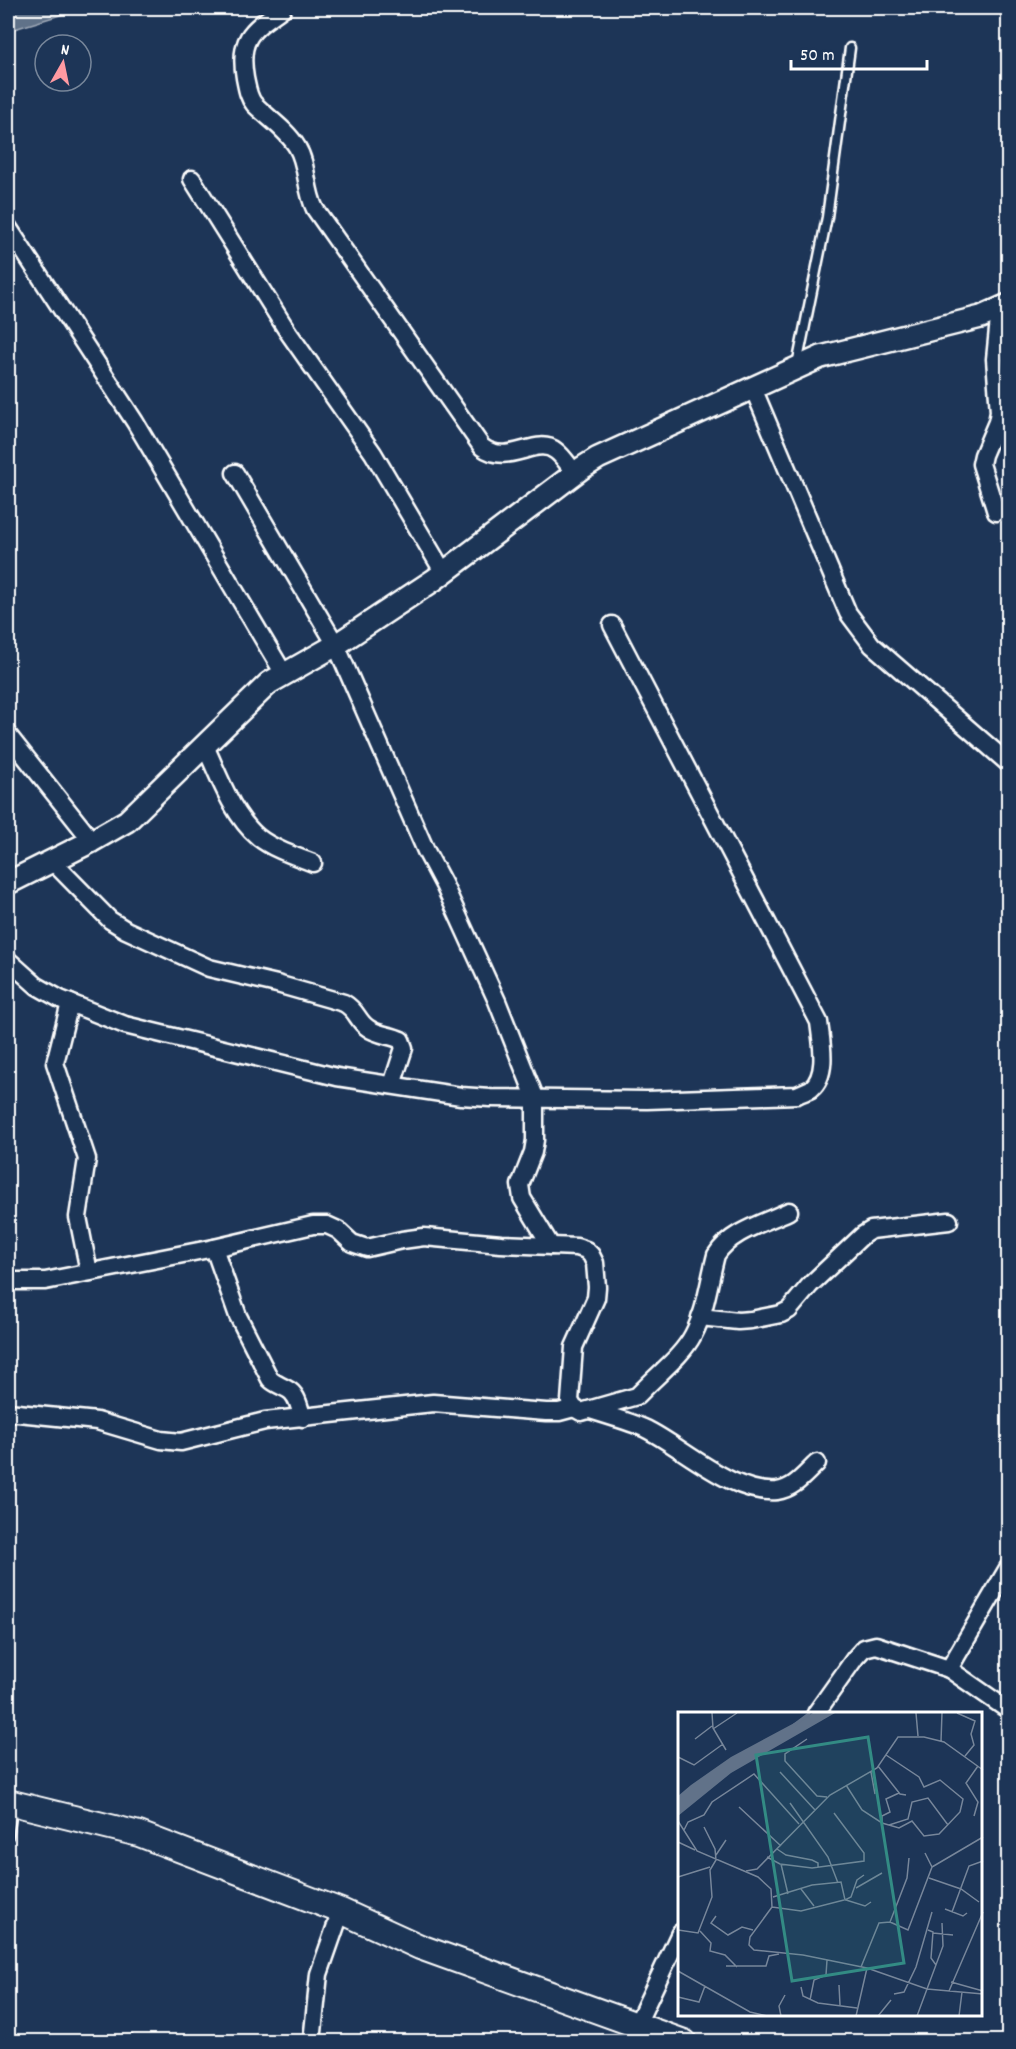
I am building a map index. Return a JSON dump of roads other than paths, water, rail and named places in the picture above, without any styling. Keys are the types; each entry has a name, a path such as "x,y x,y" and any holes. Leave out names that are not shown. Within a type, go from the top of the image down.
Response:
{"main road":[{"path":"10,1802 139,1834 341,1911 420,1947 682,2041"}],"street":[{"path":"283,8 257,26 245,41 242,61 248,93 253,102 295,143 300,152 309,198 315,209 482,447 491,453 501,455 547,446 555,450 575,473"},
{"path":"192,179 288,332 374,453 444,573"},
{"path":"8,227 135,422 284,675"},
{"path":"8,883 127,821 269,683 336,645 444,573 598,458 821,357 981,317 1004,307"},
{"path":"996,512 981,464 999,412 994,359 1004,307"},
{"path":"753,388 848,613 859,630 872,645 1008,763"},
{"path":"236,473 336,645 426,851 497,1001 535,1097 535,1140 520,1185 522,1197 551,1246"},
{"path":"8,960 37,986 70,1003 125,1024 337,1077 471,1096 647,1100 797,1095 811,1088 820,1074 822,1059 819,1022 612,625"},
{"path":"8,735 92,841"},
{"path":"205,746 236,810 258,837 313,863"},
{"path":"51,860 110,920 126,930 209,968 277,984 352,1007 363,1024 370,1030 401,1040 404,1048 392,1085"},
{"path":"70,1003 55,1063 87,1159 78,1217 89,1272"},
{"path":"8,1412 97,1421 161,1440 181,1442 255,1422 440,1403 559,1412 637,1396 687,1345 693,1335 716,1255 721,1246 732,1237 789,1211"},
{"path":"700,1317 738,1321 781,1314 789,1310 810,1285 871,1230 949,1221"},
{"path":"8,1281 45,1281 214,1248 313,1225 327,1225 338,1230 352,1243 367,1248 424,1237 577,1247 586,1250 595,1263 596,1298 574,1347 570,1401 582,1409 646,1430 726,1478 757,1490 776,1491 789,1488 817,1463"},
{"path":"214,1248 238,1316 270,1379 295,1395 303,1418"},
{"path":"949,1669 1008,1568"},
{"path":"817,1712 855,1658 864,1648 876,1645 949,1669 1008,1710"},
{"path":"312,2042 319,1974 341,1911"},
{"path":"637,2024 678,1937"}],"lane":[{"path":"796,369 827,218 850,48"},
{"path":"8,1836 10,1802"}],"water":[{"path":"8,8 83,8 8,31"}]}
